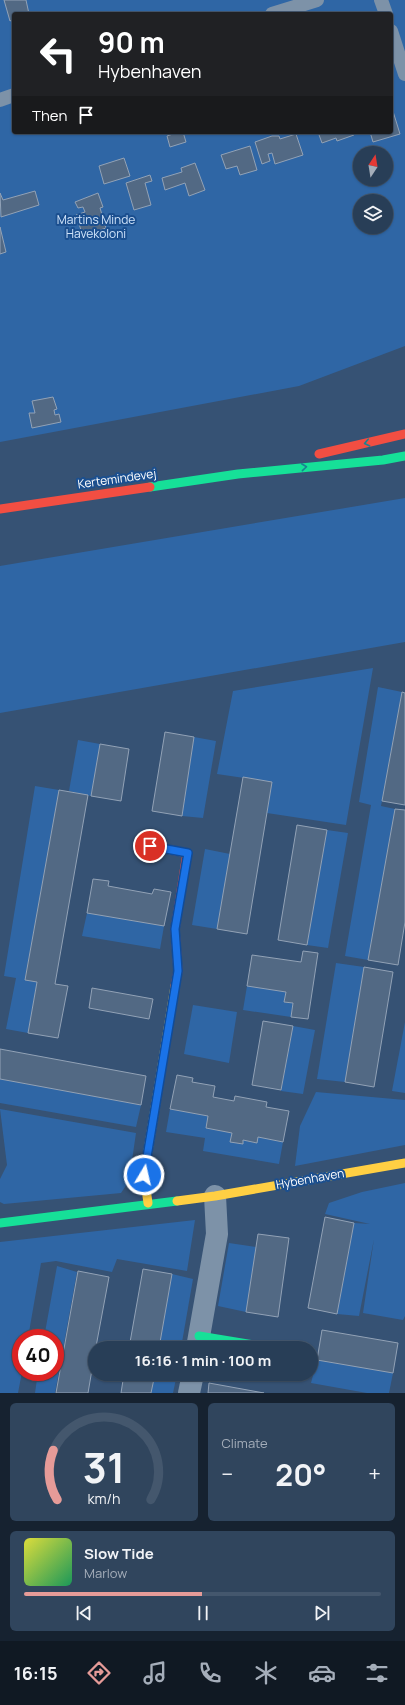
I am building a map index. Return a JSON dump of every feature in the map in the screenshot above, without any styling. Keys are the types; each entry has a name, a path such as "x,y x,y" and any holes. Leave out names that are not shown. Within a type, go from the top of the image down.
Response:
{"street":[{"name":"Kertemindevej","path":"238,474 405,434"},
{"name":"Kertemindevej","path":"0,509 238,474 383,460 405,456"},
{"path":"148,1203 144,1175 178,971 175,929 188,853 150,846"},
{"name":"Hybenhaven","path":"0,1223 148,1203 215,1196 405,1163"},
{"path":"198,1341 217,1234 215,1196"},
{"path":"189,1393 192,1381"}],"lane":[{"path":"278,12 317,0"},
{"path":"381,0 385,12"},
{"path":"393,37 405,74"},
{"path":"0,100 12,96"}],"green space":[{"name":"Martins Minde Havekoloni","path":"0,0 405,0 405,346 299,386 0,442"},
{"path":"405,498 405,642 0,713 0,566"},
{"path":"373,668 346,825 267,813 272,782 217,774 233,691"},
{"path":"378,687 402,692 381,806 395,809 368,960 345,956 371,805 359,802"},
{"path":"194,737 216,741 203,818 182,816"},
{"path":"78,740 100,744 91,796 69,791"},
{"path":"35,786 59,790 25,979 37,982 28,1033 6,1029 16,978 4,976"},
{"path":"327,830 348,833 328,948 307,945"},
{"path":"205,849 230,854 217,929 192,925"},
{"path":"87,913 164,926 160,949 82,936"},
{"path":"336,963 364,967 345,1082 317,1079"},
{"path":"247,986 286,992 284,1002 293,1003 291,1017 243,1010"},
{"path":"193,1005 237,1012 229,1063 184,1054"},
{"path":"405,1022 405,1093 392,1091"},
{"path":"293,1026 315,1030 303,1094 281,1091"},
{"path":"0,1079 141,1105 136,1127 0,1103"},
{"path":"316,1092 405,1100 405,1145 295,1166 300,1126"},
{"path":"0,1109 136,1133 129,1181 121,1193 4,1204 0,1202 0,1179 7,1165"},
{"path":"170,1109 208,1116 206,1128 232,1133 230,1141 242,1144 243,1140 256,1143 258,1137 283,1142 279,1164 203,1151 205,1138 166,1132"},
{"path":"405,1183 405,1316 403,1320 363,1313 374,1239 359,1316 337,1314 354,1223 370,1224 325,1214 329,1203 362,1192"},
{"path":"195,1220 187,1271 117,1259 112,1272 56,1261 41,1263 30,1329 12,1329 12,1381 20,1381 18,1393 0,1393 0,1242"},
{"path":"229,1243 256,1247 246,1312 218,1306"},
{"path":"57,1266 77,1272 64,1344 64,1329 46,1329"},
{"path":"172,1274 193,1279 182,1341 160,1341"},
{"path":"318,1360 393,1373 389,1393 367,1393 311,1383 312,1381 318,1381"},
{"path":"37,1381 57,1381 55,1393 35,1393"},
{"path":"154,1381 176,1381 173,1393 151,1393"}],"building":[{"path":"4,0 26,0 29,12 12,12 12,20 10,21"},
{"path":"393,111 400,134 373,142 371,134 393,134"},
{"path":"173,134 184,134 186,142 170,147 167,136"},
{"path":"296,134 303,155 275,164 272,153 268,154 270,161 262,164 255,142 272,136 279,136 280,139"},
{"path":"319,134 354,135 337,141 336,138 322,143"},
{"path":"250,146 257,170 240,175 237,166 226,169 221,155"},
{"path":"124,158 130,176 104,184 99,166"},
{"path":"195,163 205,190 189,196 185,183 165,190 162,178 182,172 181,168"},
{"path":"150,175 152,181 145,183 151,205 134,210 126,183"},
{"path":"35,191 39,205 1,217 0,193 3,200"},
{"path":"98,193 103,207 100,208 106,228 83,236 76,215 85,212 83,207 78,208 75,202"},
{"path":"0,227 6,252 0,254"},
{"path":"53,397 57,409 54,410 55,415 59,414 61,422 32,428 29,413 35,413 32,401"},
{"path":"402,692 405,693 405,805 382,801"},
{"path":"165,732 194,737 182,816 152,811"},
{"path":"100,744 129,749 121,801 91,796"},
{"path":"243,777 272,782 247,934 217,929"},
{"path":"59,790 88,795 55,984 68,986 58,1038 28,1033 37,982 25,980"},
{"path":"395,809 405,810 405,922 398,965 368,960"},
{"path":"297,825 327,830 307,945 278,940"},
{"path":"93,879 109,881 108,886 152,894 154,889 171,892 164,926 87,913"},
{"path":"303,951 318,953 308,1019 291,1017 293,1003 284,1002 286,992 247,986 252,955 301,962"},
{"path":"364,967 393,972 374,1087 345,1082"},
{"path":"92,988 153,999 149,1019 89,1008"},
{"path":"263,1021 293,1026 281,1090 252,1085"},
{"path":"0,1049 146,1076 141,1105 0,1079"},
{"path":"177,1075 193,1078 192,1082 215,1086 213,1097 234,1101 235,1096 267,1102 266,1107 289,1111 283,1142 258,1137 257,1143 243,1140 243,1144 230,1142 232,1133 206,1128 208,1116 170,1109"},
{"path":"325,1217 354,1223 337,1314 308,1308"},
{"path":"258,1234 289,1238 278,1317 246,1312"},
{"path":"143,1269 172,1274 160,1341 130,1341"},
{"path":"78,1271 109,1277 97,1341 88,1341 88,1381 90,1381 88,1393 56,1393 58,1381 64,1381 64,1349"},
{"path":"322,1330 398,1343 393,1373 318,1360"},
{"path":"123,1381 154,1381 151,1393 121,1393"},
{"path":"209,1383 264,1393 208,1393"}],"traffic: fast":[{"path":"150,487 238,474 383,460 405,456"},
{"path":"0,1223 177,1201"},
{"path":"199,1336 230,1341"}],"traffic: slow":[{"path":"148,1203 144,1175 175,986"},
{"path":"177,1201 215,1196 405,1163"}],"traffic: jam":[{"path":"319,454 405,434"},
{"path":"0,509 150,487"},
{"path":"150,846 187,853 175,929 178,971 175,986"}],"route":[{"path":"144,1175 178,971 175,929 188,853 150,846"}]}
